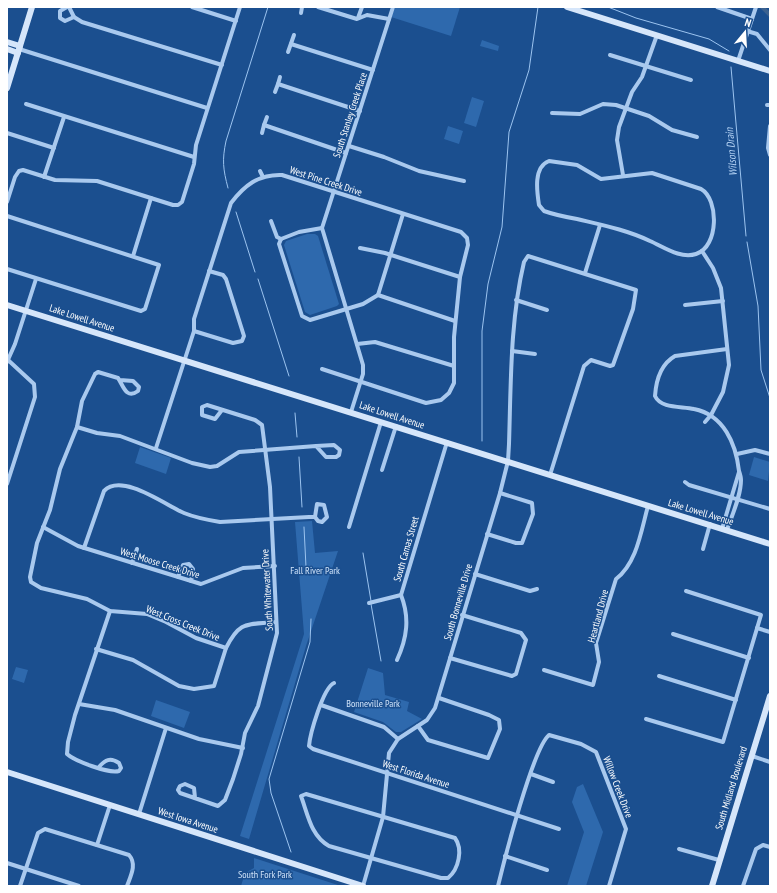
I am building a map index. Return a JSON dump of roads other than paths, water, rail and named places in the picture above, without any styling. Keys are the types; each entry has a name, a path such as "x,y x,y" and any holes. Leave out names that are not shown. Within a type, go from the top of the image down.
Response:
{"main road":[{"path":"7,88 32,7"},
{"path":"566,7 770,71"},
{"path":"7,42 19,49"},
{"path":"7,49 19,49"},
{"name":"Lake Lowell Avenue","path":"7,304 770,544"},
{"name":"South Midland Boulevard","path":"712,886 770,696"},
{"name":"West Iowa Avenue","path":"7,772 363,886"}],"street":[{"path":"74,16 65,21 60,18 60,11 68,7 74,16 82,22 222,65"},
{"path":"192,7 236,21"},
{"path":"7,202 15,177 19,171 67,181 97,181 178,205 182,202 196,145 240,7"},
{"path":"300,13 302,7"},
{"path":"318,7 354,18 367,16 389,19"},
{"path":"358,18 362,7"},
{"name":"South Stanley Creek Place","path":"322,228 393,7"},
{"path":"717,7 752,18"},
{"path":"738,61 756,7"},
{"path":"747,31 757,34 770,50"},
{"path":"288,52 294,35"},
{"path":"623,175 617,140 619,127 626,107 647,66 657,35"},
{"path":"291,44 373,70"},
{"path":"19,49 208,108"},
{"path":"610,54 691,80"},
{"path":"275,92 280,77"},
{"path":"278,84 360,111"},
{"path":"26,104 194,157"},
{"path":"552,113 580,114 603,104 626,107 649,116 672,130 697,136"},
{"path":"44,177 64,117"},
{"path":"262,133 267,117"},
{"path":"264,125 346,153"},
{"path":"770,126 768,148 770,155"},
{"path":"7,133 54,148"},
{"path":"349,146 384,157 418,171 464,181"},
{"path":"549,162 577,165 601,179 608,179 623,175 652,173 660,174 706,192 710,198 714,228 713,236 702,251 696,254 679,254 628,231 600,225 549,213 541,209 538,194 540,167 549,162"},
{"path":"260,171 263,177"},
{"name":"West Pine Creek Drive","path":"156,448 194,331 194,319 231,203 242,188 254,179 282,175 461,232 468,238 468,245 460,277"},
{"path":"133,256 151,198"},
{"path":"281,239 279,244 302,316 310,320 372,300 378,295 403,214"},
{"path":"7,216 158,265 143,311 7,269"},
{"path":"271,221 277,237 281,239"},
{"path":"550,475 584,366 591,360 610,366 613,365 633,309 636,290 586,273 600,225"},
{"path":"281,239 299,232 322,228 363,365 361,382 351,412"},
{"path":"322,370 426,403 434,403 441,400 449,393 454,383 455,321 460,277 390,255 360,248"},
{"path":"702,251 718,281 723,301 722,318 729,365 727,380 711,416 705,422"},
{"name":"South Bonneville Drive","path":"363,886 383,817 389,753 398,739 418,726 431,715 439,698 474,574 500,493 508,461 512,351 516,300 524,262 528,256 586,273"},
{"path":"194,331 233,343 242,341 244,336 226,279 222,275 209,271"},
{"path":"7,484 35,397 34,384 8,361 16,344 36,279"},
{"path":"378,295 455,321"},
{"path":"516,300 547,310"},
{"path":"685,305 723,301"},
{"path":"357,344 375,342 454,366"},
{"path":"725,529 734,498 742,478 739,471 738,454 726,430 711,416 695,409 662,403 655,396 656,387 666,362 675,356 727,349"},
{"path":"512,351 535,354"},
{"path":"43,527 50,510 60,469 77,427 82,401 95,374 102,373 120,380 133,381 139,387 138,391 134,394 124,391 120,380"},
{"path":"207,405 222,410 215,419 202,415 201,411 202,407 207,405"},
{"name":"South Whitewater Drive","path":"195,798 218,806 225,800 243,748 245,733 258,706 278,632 276,622 275,566 270,519 270,487 262,425 255,420 222,410"},
{"path":"348,527 381,422"},
{"path":"382,470 396,426"},
{"path":"77,427 98,433 120,436 156,448 192,463 210,467 217,466 240,452 316,446 334,445 340,450 339,455 336,457 326,457 316,446"},
{"name":"South Camas Street","path":"397,660 403,646 407,621 405,606 401,595 447,442"},
{"path":"738,454 760,450 770,454"},
{"path":"686,482 770,509"},
{"path":"84,548 104,492 113,487 123,486 141,491 183,512 206,520 220,522 315,517 318,521 325,520 327,517 324,505 321,503 317,504 315,517"},
{"path":"487,534 516,543 522,543 533,514 532,503 500,493"},
{"name":"Heartland Drive","path":"544,670 592,685 599,662 596,643 600,629 616,579 623,574 631,561 648,506"},
{"path":"703,549 710,524"},
{"name":"West Moose Creek Drive","path":"43,527 84,548 201,584 243,568 275,566"},
{"name":"West Cross Creek Drive","path":"43,527 37,543 30,577 31,582 41,588 87,599 110,611 147,614 196,638 226,648 233,633 242,625 276,622"},
{"path":"132,563 137,549"},
{"path":"178,577 183,565 189,564 193,569 191,581"},
{"path":"474,574 530,591 537,589"},
{"path":"646,719 723,742 761,615 686,591"},
{"path":"369,603 401,595"},
{"path":"99,767 106,760 110,759 119,763 121,768 119,771 113,772 72,759 67,754 68,742 79,704 96,649 110,611"},
{"path":"450,658 512,676 516,674 526,640 520,633 462,615"},
{"path":"757,628 770,632"},
{"path":"673,634 749,658"},
{"path":"96,649 133,660 175,684 194,689 214,686 226,648"},
{"path":"659,676 736,700"},
{"path":"334,683 330,685 321,705 384,727 398,739"},
{"path":"418,726 428,740 488,758 500,729 499,720 489,715 439,698"},
{"path":"79,704 115,710 199,740 243,748"},
{"name":"West Florida Avenue","path":"321,705 310,746 318,751 559,829"},
{"path":"138,814 166,728"},
{"name":"Willow Creek Drive","path":"531,774 544,738 549,735 581,744 596,752 626,829 609,886"},
{"path":"752,756 770,762"},
{"path":"498,886 505,856 531,774 553,782"},
{"path":"185,784 194,788 195,798 180,793 178,790 180,786 185,784"},
{"path":"306,794 383,817 440,832 455,838 460,845 460,852 454,871 448,878 428,875 329,846 318,838 301,796 306,794"},
{"path":"97,845 110,805"},
{"path":"20,886 38,832 42,829 129,855 132,858 134,866 127,886"},
{"path":"744,886 756,849 763,845 770,847"},
{"path":"679,849 719,860"},
{"path":"505,856 547,870"},
{"path":"7,863 71,885 79,886"}],"waterway":[{"path":"228,188 224,164 226,141 268,7"},
{"path":"482,441 482,331 488,284 502,227 509,132 529,70 538,7"},
{"name":"Wilson Drain","path":"608,7 636,18 709,39 729,51"},
{"path":"762,7 770,15"},
{"name":"Wilson Drain","path":"731,67 746,236"},
{"path":"236,212 255,272"},
{"name":"Wilson Drain","path":"747,242 758,306 761,370 770,398"},
{"path":"258,279 289,376"},
{"path":"295,413 297,437"},
{"path":"299,457 302,507"},
{"path":"304,527 306,567"},
{"path":"363,553 371,601"},
{"path":"371,604 381,661"},
{"path":"291,852 271,793 269,779 310,642 311,619"}],"park label":[{"name":"Fall River Park","path":"315,570"},
{"name":"Bonneville Park","path":"373,703"},
{"name":"South Fork Park","path":"265,874"}]}
